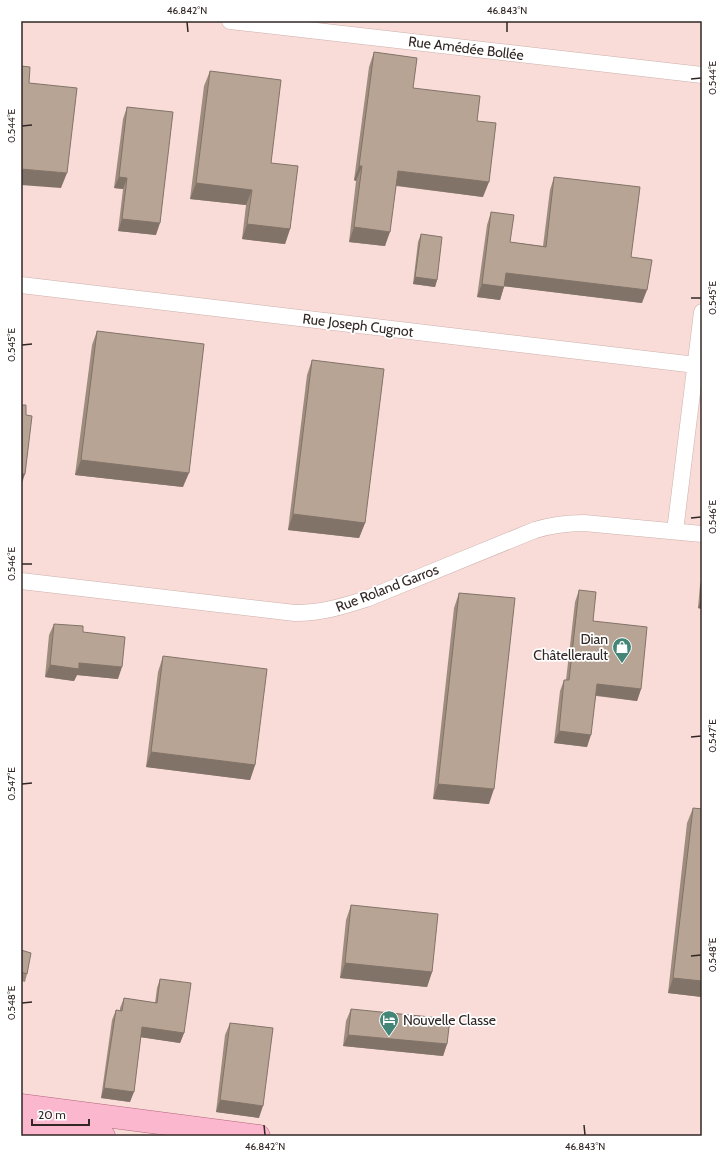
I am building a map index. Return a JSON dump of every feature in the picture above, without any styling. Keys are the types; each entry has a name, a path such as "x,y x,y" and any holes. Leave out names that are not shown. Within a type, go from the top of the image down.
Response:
{"main road":[{"path":"21,1105 259,1136"},
{"path":"21,1125 104,1136"}],"street":[{"name":"Rue Amédée Bollée","path":"230,21 702,75"},
{"name":"Rue Joseph Cugnot","path":"21,285 696,365"},
{"path":"675,531 702,312"},
{"name":"Rue Roland Garros","path":"21,581 295,613 315,613 366,599 521,536 552,525 584,523 702,534"}],"building":[{"path":"374,52 417,58 413,88 480,96 477,121 496,123 489,182 398,171 390,232 354,227 362,166 359,166"},
{"path":"21,66 30,67 29,83 77,88 67,173 21,169"},
{"path":"210,71 281,80 271,163 298,166 290,229 247,224 252,190 196,183"},
{"path":"127,107 173,112 160,223 122,219 127,178 119,177"},
{"path":"554,177 640,187 631,257 652,260 647,290 506,273 504,287 482,284 491,212 514,215 510,242 546,247"},
{"path":"421,234 442,237 437,280 415,277"},
{"path":"97,331 204,344 189,473 81,460"},
{"path":"312,360 384,369 365,523 293,514"},
{"path":"21,405 26,405 26,415 32,416 25,474 21,474"},
{"path":"579,590 596,592 593,621 647,627 641,689 597,684 591,735 559,731 564,680 569,680"},
{"path":"459,593 515,598 494,789 438,784"},
{"path":"54,624 83,626 83,632 125,637 122,667 79,663 79,669 50,665"},
{"path":"163,656 267,669 255,765 151,752"},
{"path":"693,808 702,809 702,981 673,978"},
{"path":"351,905 438,914 432,972 345,963"},
{"path":"21,950 31,953 27,974 21,972"},
{"path":"160,979 191,983 184,1033 142,1027 134,1092 104,1088 116,1010 122,1011 124,998 157,1003"},
{"path":"351,1009 450,1019 447,1044 348,1035"},
{"path":"230,1023 273,1028 263,1106 220,1100"}],"place":[{"name":"Dian Châtellerault","path":"622,664"},
{"name":"Nouvelle Classe","path":"389,1037"}]}
